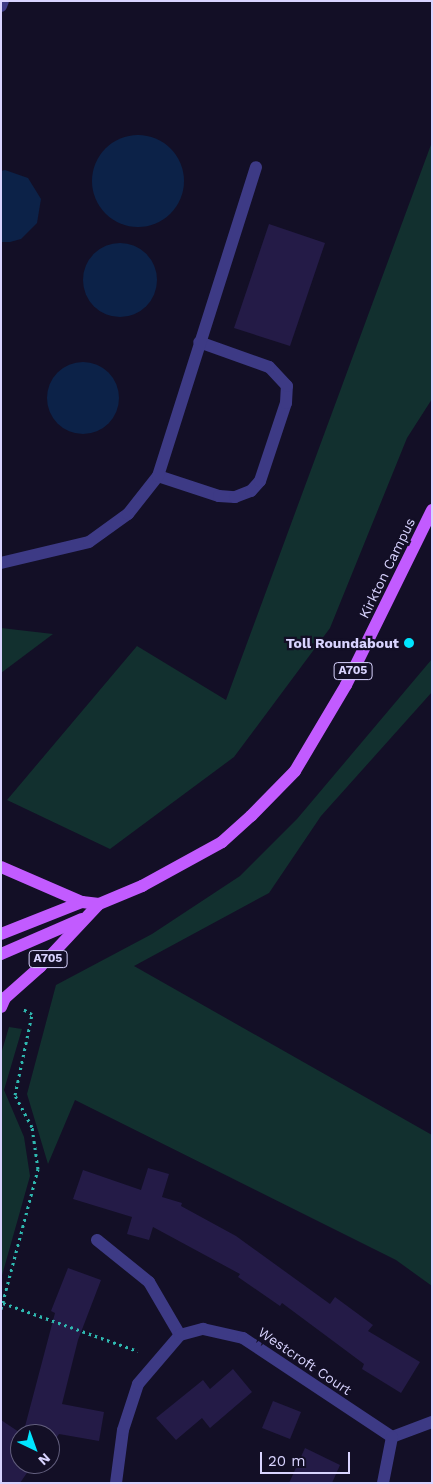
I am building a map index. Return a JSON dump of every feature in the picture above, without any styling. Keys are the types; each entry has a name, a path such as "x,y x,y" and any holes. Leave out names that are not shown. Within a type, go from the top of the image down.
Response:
{"main road":[{"name":"Kirkton Campus","path":"1,954 89,916 99,904 174,870 222,842 295,771 346,685 432,510"},
{"path":"1,867 82,902 99,904"},
{"path":"1,934 82,902"},
{"name":"A705","path":"3,1002 89,916"}],"street":[{"path":"1,6 3,1"},
{"path":"1,562 89,542 128,514 158,476 256,167"},
{"path":"158,476 219,496 235,497 250,492 260,481 286,403 287,386 269,367 199,342"},
{"path":"97,1240 149,1282 180,1335 157,1358 138,1384 123,1430 116,1483"},
{"name":"Westcroft Court","path":"180,1335 203,1329 243,1338 392,1437"},
{"path":"383,1483 392,1437 432,1422"}],"path":[{"path":"1,1309 38,1169 32,1127 15,1095 32,1014 3,1002"},
{"path":"3,1303 157,1358"}],"green space":[{"path":"432,142 432,399 407,438 330,628 234,757 110,849 7,800 137,646 226,700"},
{"path":"1,628 53,634 1,673"},
{"path":"432,659 432,692 321,816 269,893 134,966 432,1135 432,1286 396,1260 75,1100 48,1164 27,1094 56,985 152,934 240,876 297,819"},
{"path":"9,1027 22,1029 4,1090 24,1137 30,1176 1,1279 1,1054"}],"water":[{"path":"138,135 156,138 171,148 181,163 184,181 181,199 171,214 156,224 138,227 120,224 105,214 95,199 92,181 95,163 105,148 120,138"},
{"path":"5,170 28,178 41,199 37,223 21,239 10,242 1,242 1,171"},
{"path":"120,243 134,246 146,254 154,266 157,280 154,294 146,306 134,314 120,317 106,314 94,306 86,294 83,280 86,266 94,254 106,246"},
{"path":"83,362 97,365 109,372 116,384 119,398 116,412 109,424 97,431 83,434 69,431 57,424 50,412 47,398 50,384 57,372 69,365"}],"building":[{"path":"269,224 325,243 290,346 234,328"},
{"path":"148,1168 169,1174 162,1197 182,1203 181,1206 236,1236 330,1304 335,1297 373,1325 368,1331 420,1362 401,1393 362,1369 364,1364 282,1303 280,1306 238,1277 240,1274 153,1227 149,1240 127,1234 132,1217 73,1199 83,1170 141,1190"},
{"path":"68,1268 101,1280 78,1340 62,1404 104,1412 99,1441 60,1434 60,1424 26,1424 55,1313 51,1311"},
{"path":"233,1369 252,1392 210,1428 202,1418 176,1440 156,1418 203,1380 210,1389"},
{"path":"273,1401 301,1412 290,1439 262,1428"},
{"path":"1,1420 10,1426 10,1474 26,1474 20,1483 1,1483"},
{"path":"305,1448 340,1465 332,1483 289,1483"}],"place":[{"name":"Toll Roundabout","path":"409,643"}]}
